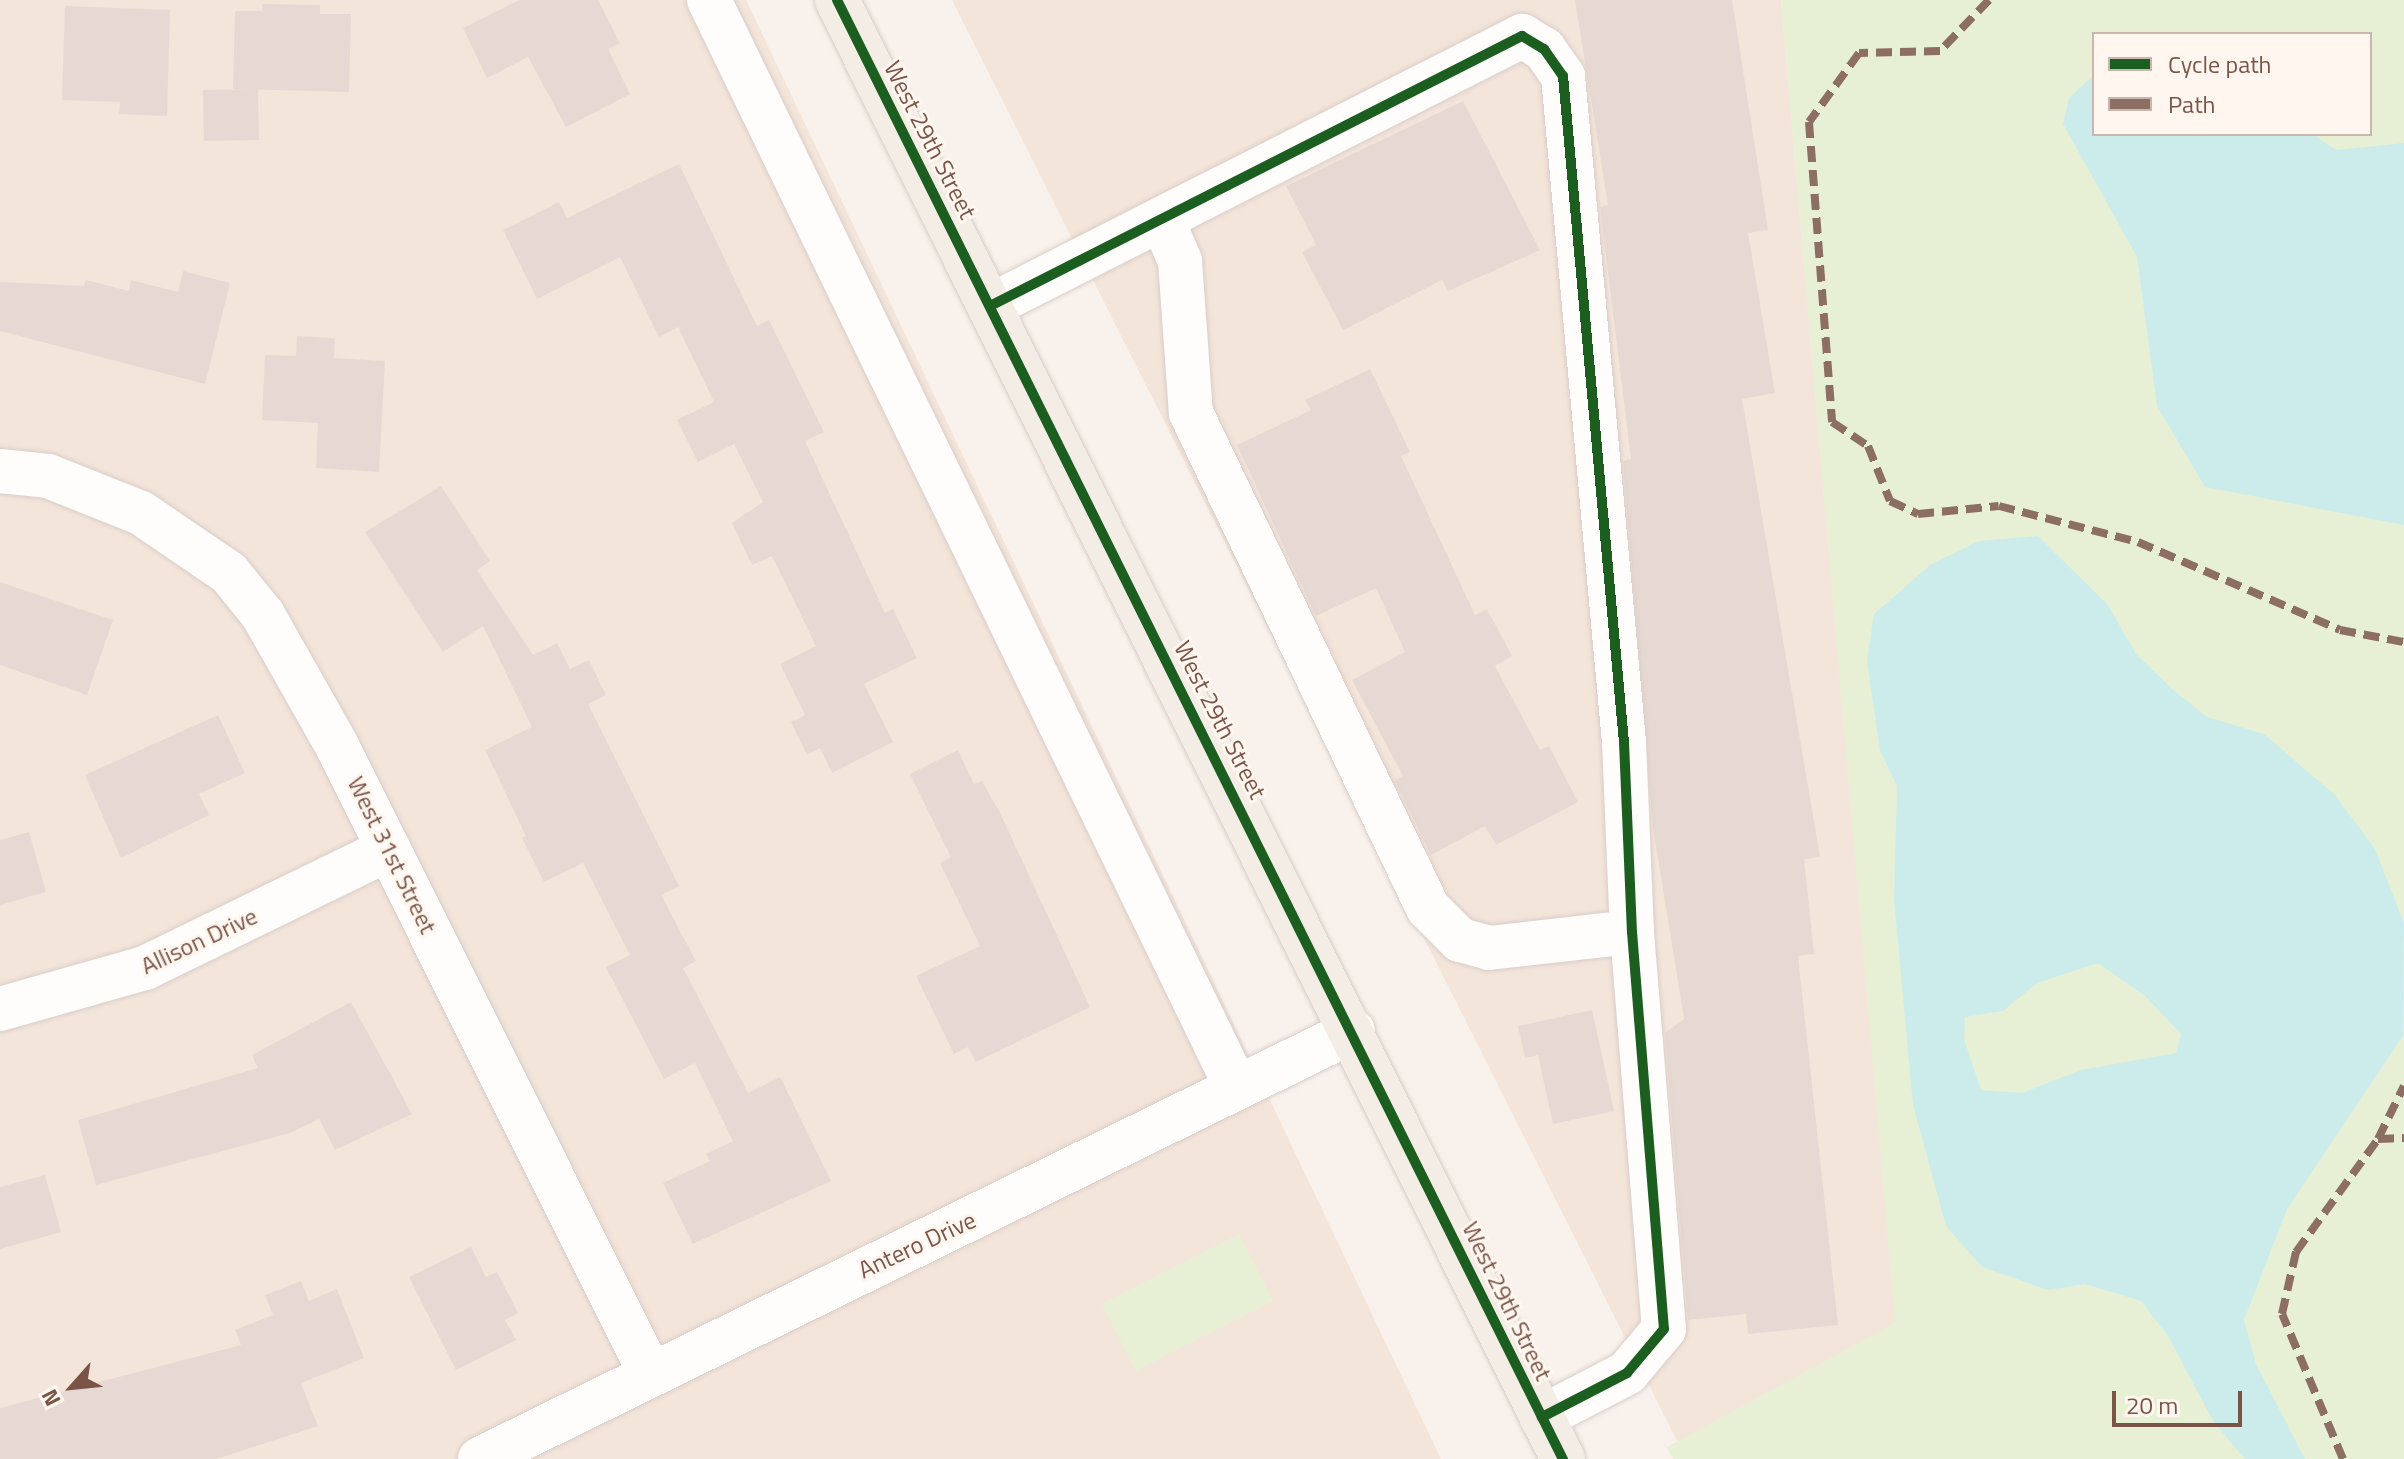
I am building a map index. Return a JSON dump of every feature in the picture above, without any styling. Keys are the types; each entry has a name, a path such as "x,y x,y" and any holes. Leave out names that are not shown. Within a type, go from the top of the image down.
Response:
{"main road":[{"name":"West 29th Street","path":"837,0 1353,1031 1563,1459"}],"street":[{"path":"709,0 1236,1087"},
{"path":"990,306 1522,36 1544,49 1563,76 1624,742 1632,932 1664,1329 1627,1373 1542,1417"},
{"path":"1162,219 1180,261 1191,413 1428,908 1460,940 1489,948 1632,932"},
{"name":"West 31st Street","path":"0,471 97,491 229,573 287,653 389,849 651,1375"},
{"name":"Allison Drive","path":"0,1009 156,963 389,849"},
{"name":"Antero Drive","path":"480,1459 1353,1031"}],"shaded area":[{"path":"0,0 746,0 1441,1459 0,1459"},
{"path":"952,0 1781,0 1896,1323 1679,1445"}],"green space":[{"path":"1781,0 2404,0 2404,1459 1673,1459 1667,1447 1895,1323"},
{"path":"1239,1234 1273,1301 1136,1371 1102,1304"}],"water":[{"path":"2092,77 2092,136 2315,136 2336,150 2404,143 2404,525 2205,487 2157,406 2137,257 2063,124 2069,98"},
{"path":"2038,536 2108,605 2136,654 2172,689 2207,717 2264,734 2335,795 2375,849 2404,923 2403,1036 2287,1209 2244,1320 2256,1364 2305,1459 2245,1459 2213,1421 2168,1336 2141,1301 2085,1284 2048,1290 1982,1267 1946,1226 1913,1105 1894,900 1897,786 1880,751 1867,661 1874,614 1930,565 1979,541","holes":["2098,963 2145,996 2181,1034 2176,1053 2081,1070 2022,1093 1981,1090 1964,1039 1965,1017 2003,1011 2037,983"]}],"building":[{"path":"519,0 598,0 620,43 608,49 630,94 566,127 528,57 487,78 463,28"},
{"path":"1575,0 1732,0 1768,230 1748,233 1775,393 1742,399 1820,857 1804,859 1814,954 1798,956 1838,1325 1748,1334 1746,1314 1688,1320 1665,1033 1684,1019 1653,827 1623,461 1631,459 1600,207 1608,205"},
{"path":"262,4 320,5 320,14 351,14 349,92 233,89 235,11 262,11"},
{"path":"65,6 170,10 167,116 119,114 120,102 62,100"},
{"path":"258,89 259,140 204,141 203,90"},
{"path":"1463,101 1540,250 1448,291 1442,280 1343,330 1302,252 1316,245 1286,186"},
{"path":"679,164 757,326 769,320 824,432 805,441 885,613 893,609 917,658 864,684 893,742 832,773 820,748 807,755 791,722 805,715 780,664 816,646 772,556 752,565 732,523 763,502 734,444 698,462 677,420 714,402 678,327 659,337 620,257 537,299 503,230 559,202 567,218"},
{"path":"183,271 230,283 205,384 0,331 0,282 84,286 86,280 129,291 131,280 178,292"},
{"path":"297,336 335,338 334,358 385,361 379,472 316,468 318,423 262,420 265,355 296,356"},
{"path":"1370,369 1410,452 1401,456 1475,615 1487,609 1512,656 1495,666 1540,750 1549,746 1578,802 1496,845 1485,826 1431,855 1395,781 1403,776 1352,680 1405,652 1376,588 1316,616 1237,445 1311,410 1305,400"},
{"path":"441,486 490,561 477,570 533,655 557,643 570,669 589,660 606,695 588,704 679,886 661,895 696,961 683,968 748,1093 780,1077 831,1181 693,1244 663,1183 710,1161 706,1154 733,1141 695,1063 664,1079 606,967 630,955 583,863 544,882 522,838 526,836 485,750 532,727 483,626 443,652 365,532"},
{"path":"0,582 113,620 87,695 0,665"},
{"path":"218,715 245,773 199,794 209,815 121,858 85,775"},
{"path":"958,750 974,784 982,781 1001,815 1090,1007 976,1062 968,1047 954,1054 916,976 980,946 940,863 951,857 910,774"},
{"path":"29,832 46,892 0,905 0,840"},
{"path":"351,1002 412,1114 335,1150 319,1119 290,1133 96,1185 78,1120 258,1068 252,1055"},
{"path":"1592,1010 1614,1111 1553,1124 1538,1055 1525,1058 1518,1026"},
{"path":"45,1175 61,1232 0,1249 0,1187"},
{"path":"471,1247 486,1277 497,1272 518,1313 505,1320 516,1340 456,1370 409,1277"},
{"path":"301,1281 309,1301 337,1289 364,1358 301,1383 318,1426 216,1459 0,1459 0,1408 241,1345 235,1330 273,1315 265,1295"}],"marked path":[{"path":"1989,0 1940,51 1859,53 1809,122 1832,422 1868,446 1890,501 1918,514 1999,506 2138,542 2340,630 2404,642"},
{"path":"2343,1459 2282,1314 2296,1252 2378,1139 2404,1086"},
{"path":"2378,1139 2404,1138"}],"cycle path":[{"path":"837,0 1563,1459"},
{"path":"990,306 1522,36 1544,49 1563,76 1624,742 1632,932 1664,1329 1627,1373 1542,1417"}]}
